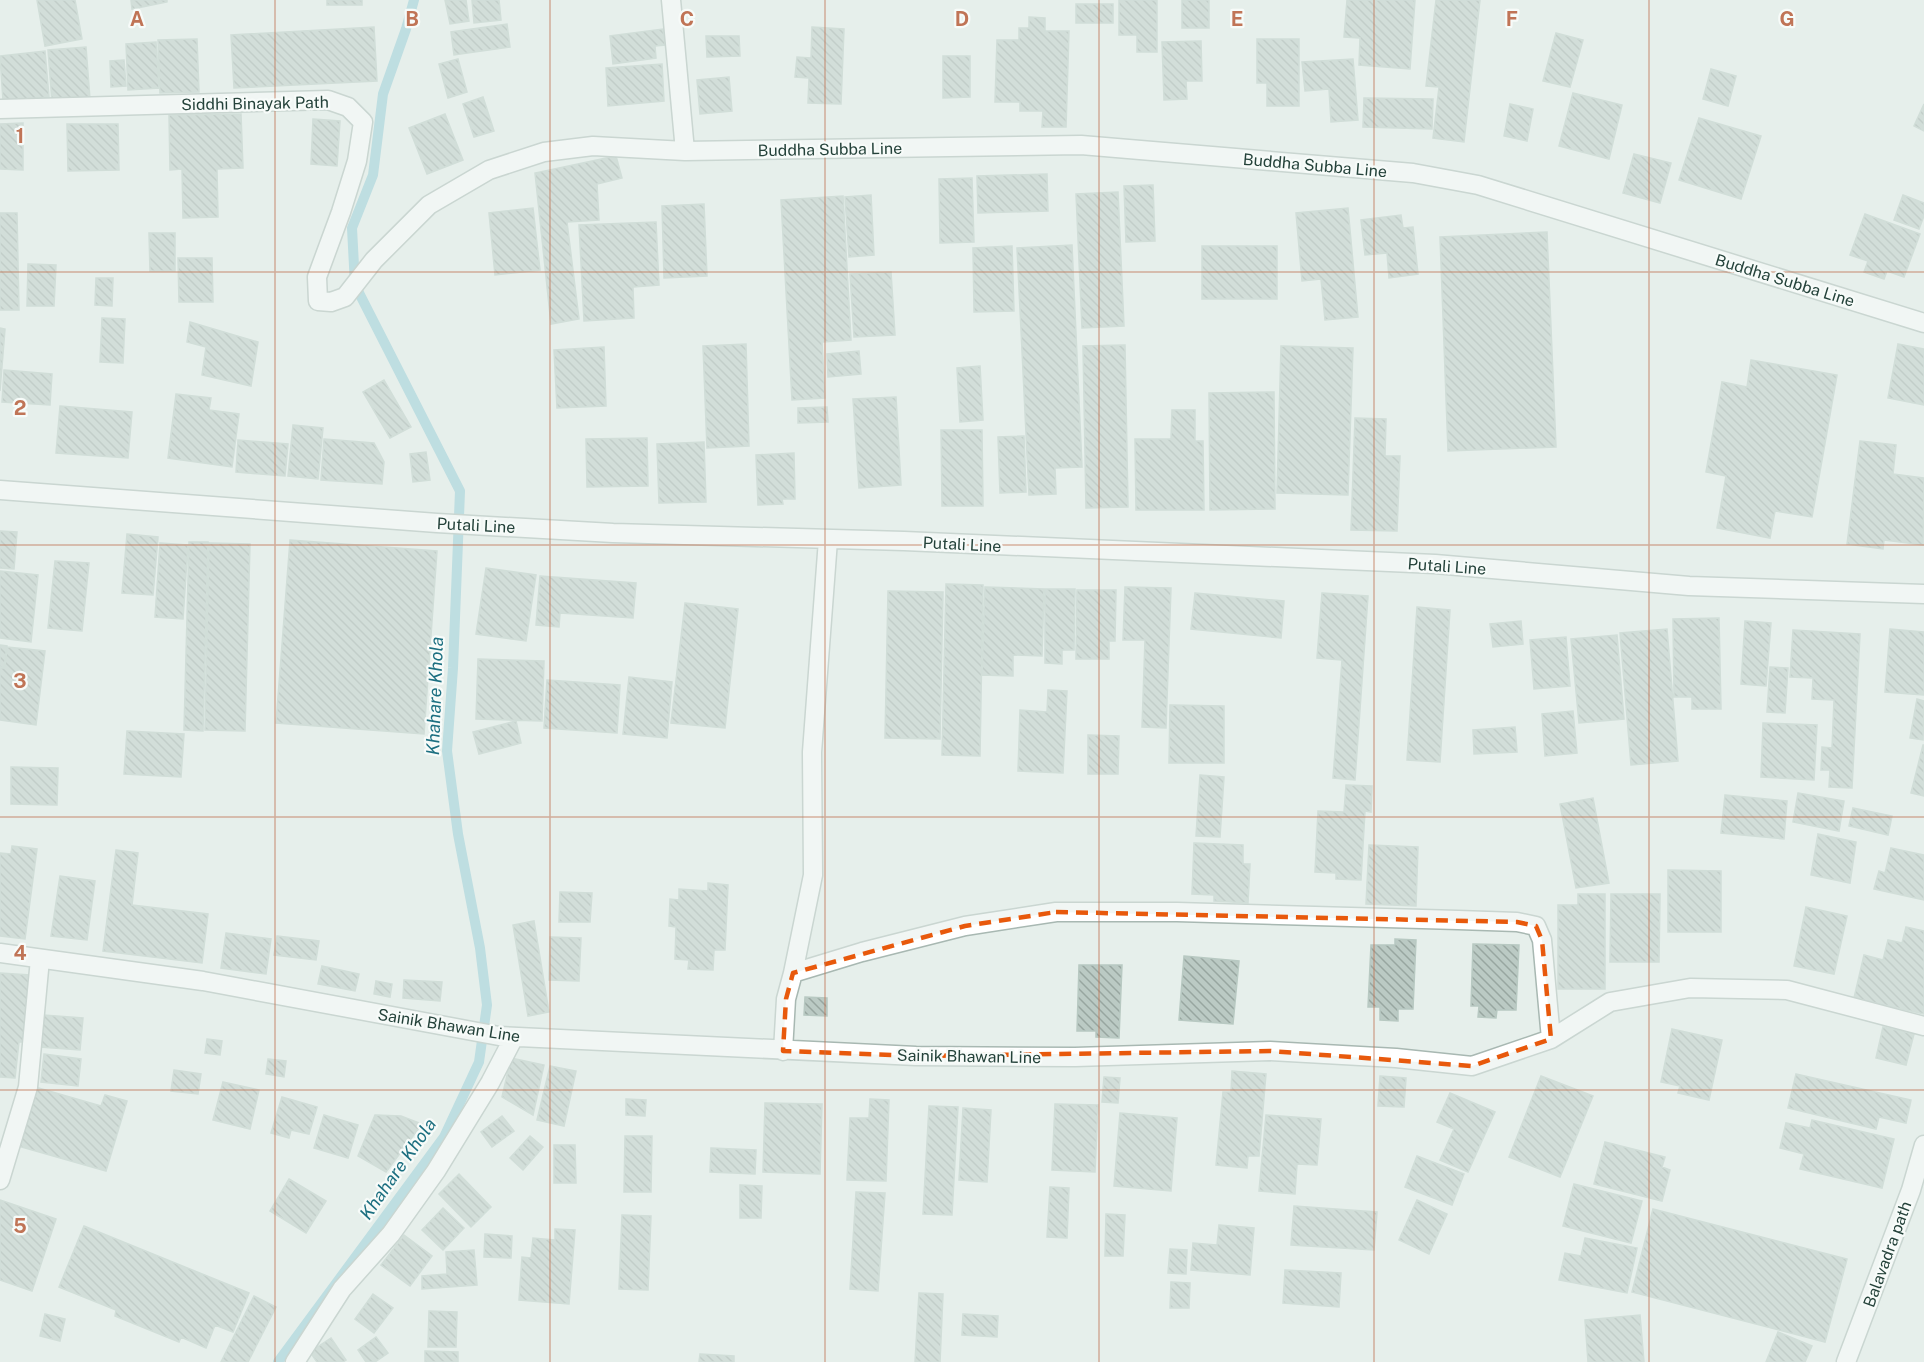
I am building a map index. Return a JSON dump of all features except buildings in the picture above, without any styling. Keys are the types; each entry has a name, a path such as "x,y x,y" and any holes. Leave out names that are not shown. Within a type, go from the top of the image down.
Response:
{"street":[{"path":"670,0 685,152"},
{"name":"Siddhi Binayak Path","path":"0,109 328,100 348,107 363,122 357,161 317,277 318,301 331,302 345,297 374,260 429,205 489,170 544,152 593,146 685,152"},
{"name":"Buddha Subba Line","path":"685,152 1081,144 1413,173 1478,185 1924,323"},
{"name":"Putali Line","path":"0,490 482,526 613,533 904,541 1435,564 1689,586 1924,594"},
{"path":"783,1050 786,999 813,875 812,752 828,540"},
{"path":"793,973 862,952 965,926 1056,912 1177,912 1517,922 1536,926 1542,940 1551,1038"},
{"name":"Sainik Bhawan Line","path":"0,953 203,981 507,1037 916,1056 1075,1057 1270,1051 1396,1058 1472,1066 1551,1038 1610,1002 1690,988 1787,990 1924,1026"},
{"path":"0,1180 28,1087 40,959"},
{"path":"295,1362 342,1289 391,1233 436,1171 490,1083 507,1037"},
{"name":"Balavadra path","path":"1846,1362 1911,1190 1924,1145"}],"highlighted area":[{"path":"1056,912 1517,922 1536,926 1542,940 1551,1039 1472,1066 1270,1051 916,1056 783,1051 786,999 793,973 965,926"}],"waterway":[{"name":"Khahare Khola","path":"278,1362 444,1137 479,1062 487,1005 480,948 458,834 447,751 453,668 460,491 355,285 352,228 373,175 383,94 414,0"}]}
